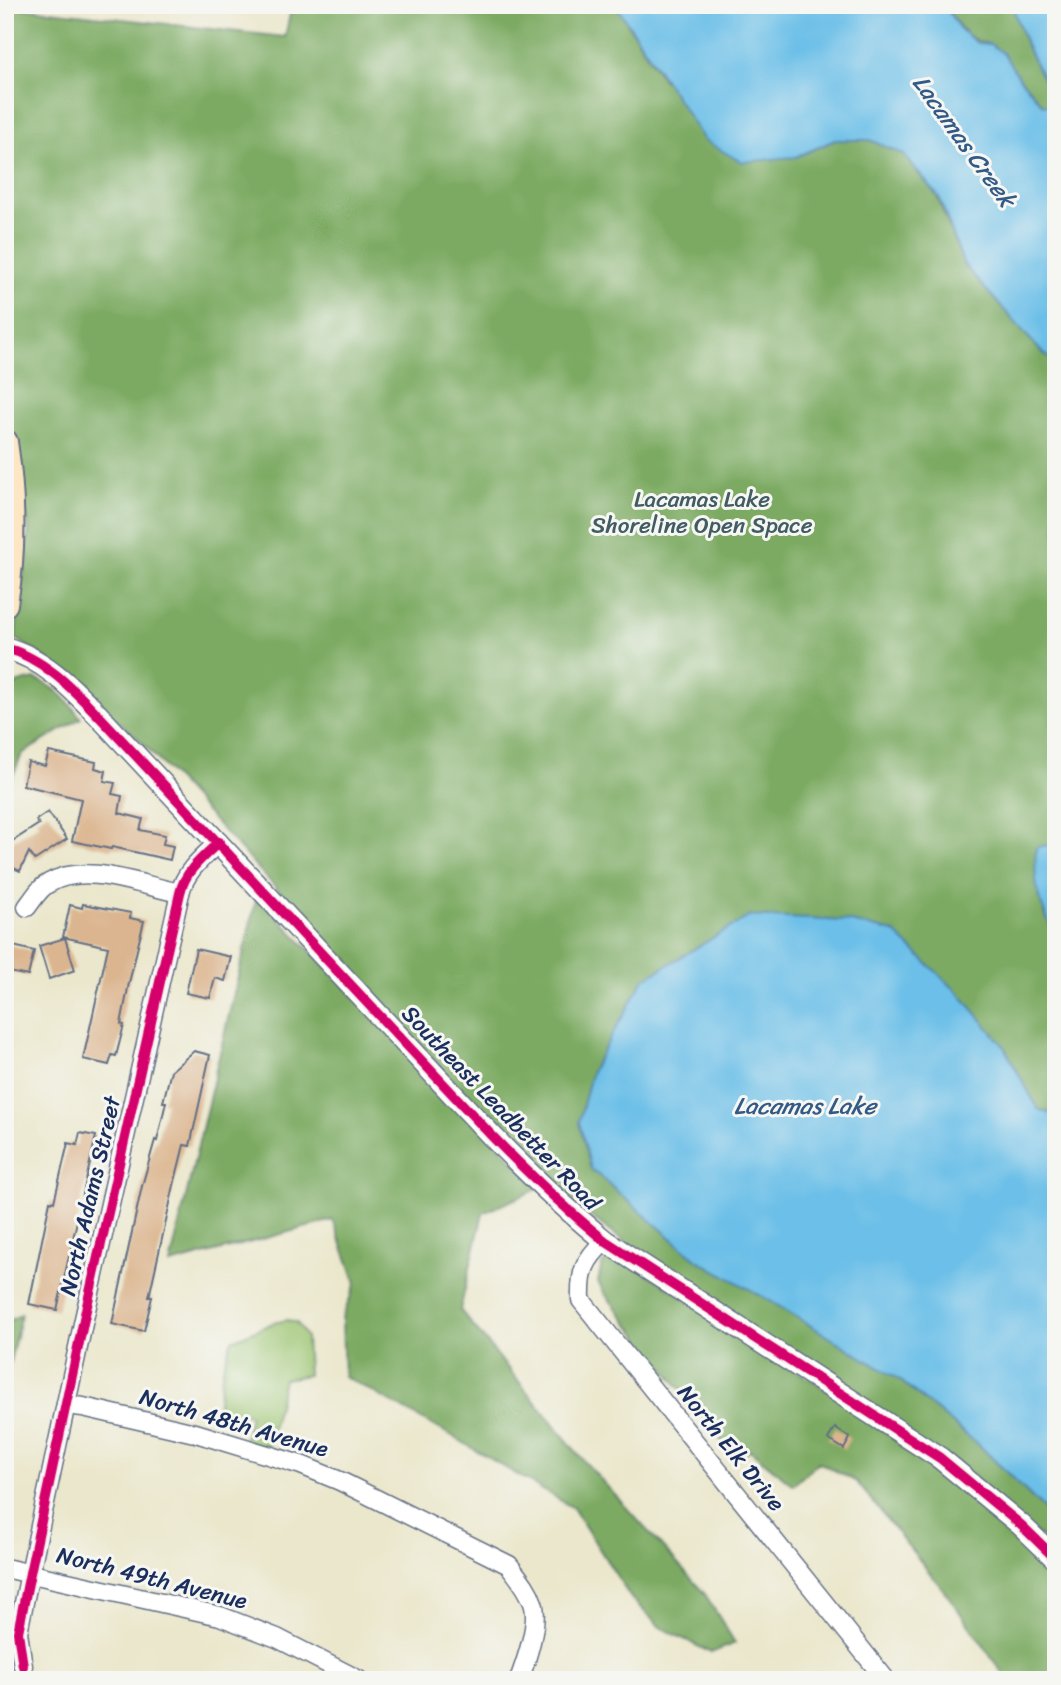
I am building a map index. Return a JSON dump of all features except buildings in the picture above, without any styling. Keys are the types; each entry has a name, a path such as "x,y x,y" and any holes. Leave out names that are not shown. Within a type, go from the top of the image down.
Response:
{"main road":[{"path":"5,442 11,524 5,604"}],"street":[{"name":"Southeast Leadbetter Road","path":"5,648 21,652 72,689 531,1176 605,1241 940,1458 1021,1525 1056,1559"},
{"name":"North Adams Street","path":"23,1666 18,1644 30,1573 84,1318 180,893 190,871 219,842"},
{"path":"27,907 48,883 81,874 95,874 180,893"},
{"name":"North Elk Drive","path":"605,1241 590,1254 580,1278 581,1300 886,1680"},
{"name":"North 48th Avenue","path":"66,1405 199,1434 301,1465 340,1481 509,1565 526,1587 535,1606 528,1656 519,1680"},
{"name":"North 49th Avenue","path":"5,1568 220,1616 277,1638 359,1680"}],"green space":[{"name":"Lacamas Lake Shoreline Open Space","path":"292,5 616,5 663,80 796,157 835,140 870,140 903,154 937,196 964,265 1039,349 1056,364 1056,845 1054,844 1044,913 1056,936 1056,1116 1038,1109 1003,1045 579,1122 591,1169 696,1259 901,1381 982,1448 1056,1521 1056,1548 673,1278 586,1213 469,1106 448,1075 139,739 40,654 15,638 29,529 5,398 5,6 285,37"},
{"path":"944,5 1012,5 1026,45 1053,98 1050,105 1043,105 990,44 969,36"},
{"path":"35,679 55,690 81,718 22,754 5,794 5,695 18,683"},
{"path":"257,896 540,1188 483,1213 460,1310 583,1460 705,1594 735,1643 711,1653 660,1627 631,1598 573,1508 344,1376 342,1319 356,1283 333,1220 170,1264"},
{"path":"617,1254 868,1417 1026,1540 1056,1574 1056,1680 1008,1680 946,1593 857,1482 819,1462 793,1485 750,1450 736,1459 598,1282 602,1264"},
{"path":"21,1314 5,1384 5,1318 11,1320"},
{"path":"288,1320 297,1323 306,1337 308,1375 284,1379 266,1454 243,1447 250,1415 217,1408 224,1363 232,1340 273,1323"}],"water":[{"name":"Lacamas Creek","path":"616,5 944,5 960,29 977,43 990,44 1003,53 1020,79 1043,105 1050,105 1053,98 1026,45 1012,5 1051,5 1056,18 1056,364 1039,349 964,265 939,197 903,154 870,140 835,140 796,157 741,162 704,140"},
{"path":"1054,844 1056,936 1041,903 1035,872 1036,847"},
{"name":"Lacamas Lake","path":"750,916 847,921 894,932 960,994 1003,1045 1038,1109 1056,1116 1056,1521 982,1448 901,1381 696,1259 591,1169 579,1122 592,1070 644,979"}],"cycle path":[{"path":"5,648 19,652 44,666 78,694 491,1135 575,1216 605,1241 940,1458 1021,1525 1056,1559"},
{"path":"23,1666 18,1632 84,1319 180,893 190,871 219,842"}]}
